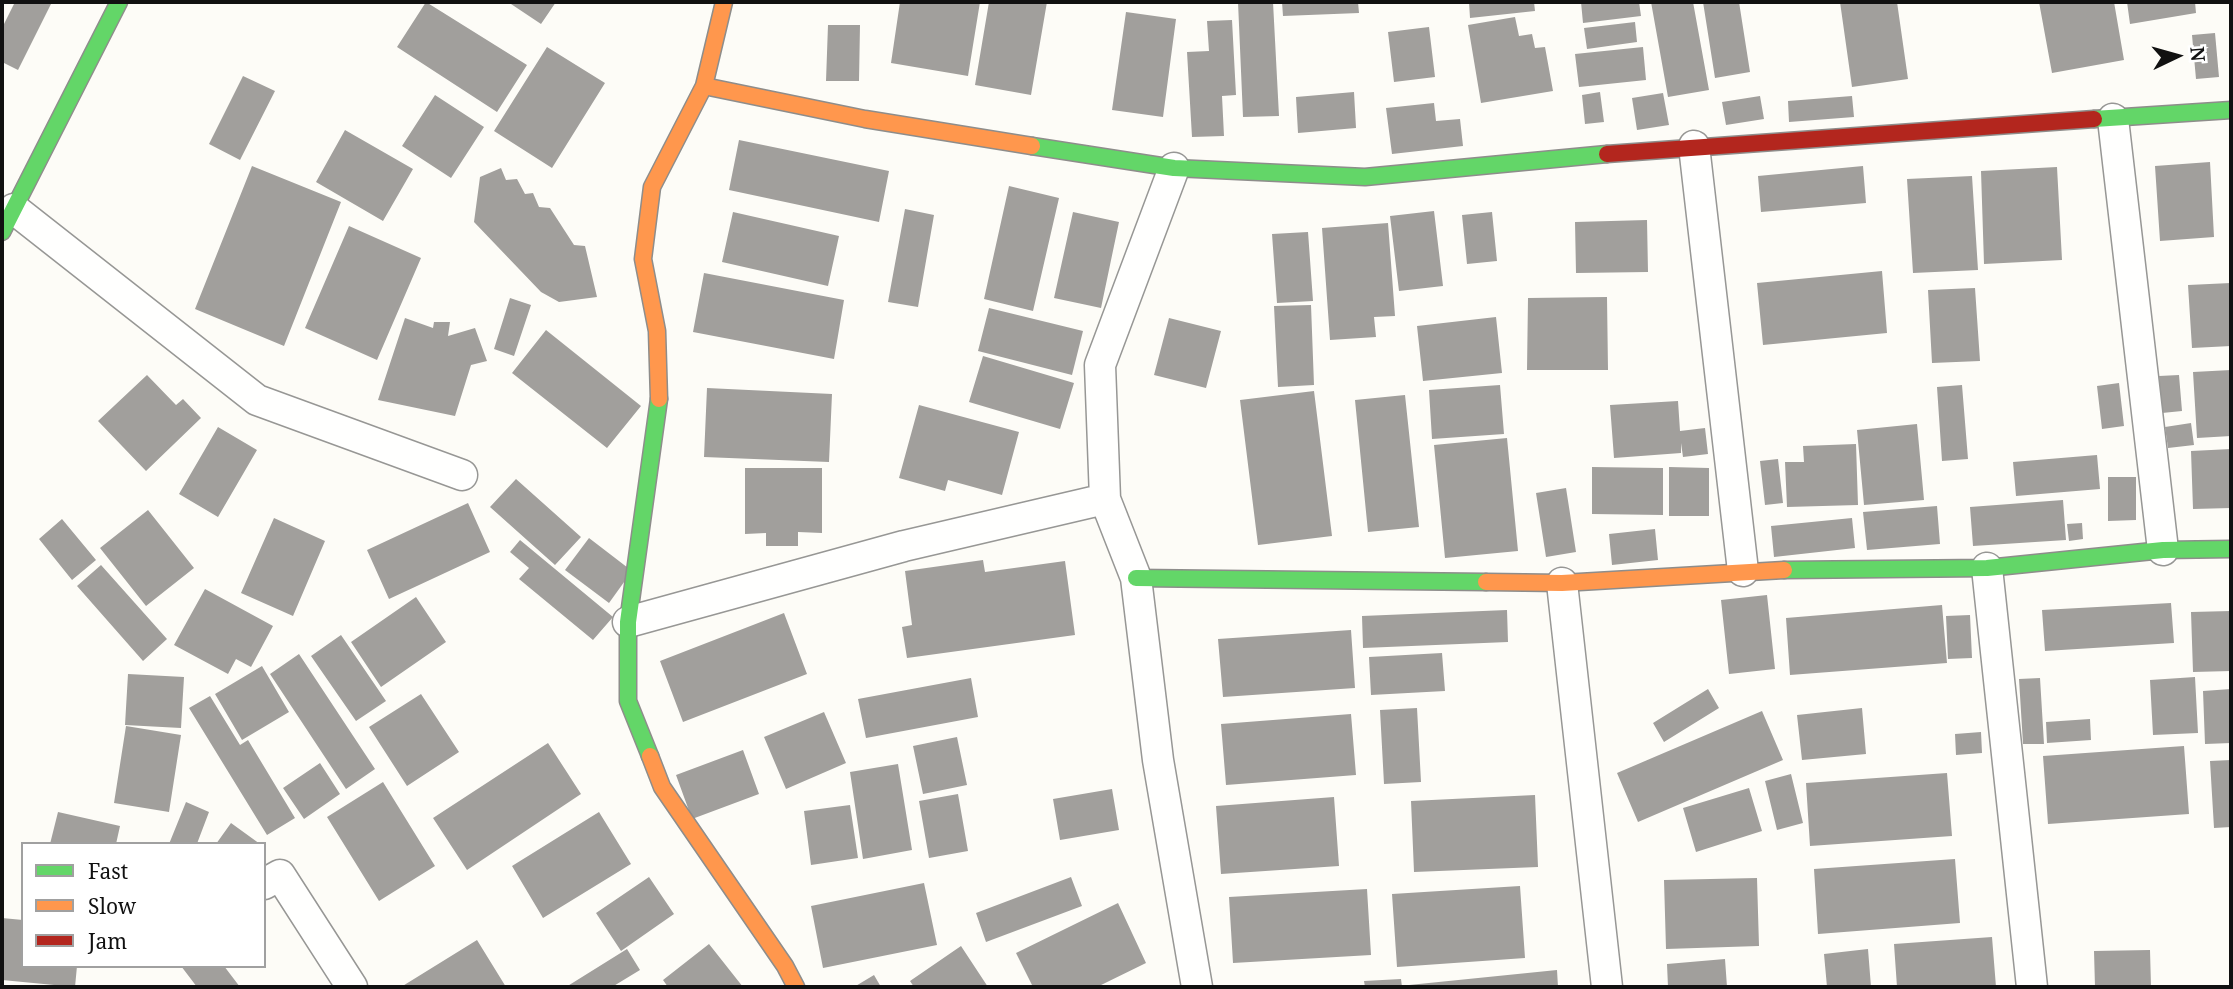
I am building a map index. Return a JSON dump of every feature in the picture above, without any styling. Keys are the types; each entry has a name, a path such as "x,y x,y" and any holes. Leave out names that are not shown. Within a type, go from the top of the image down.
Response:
{"street":[{"path":"119,2 8,220 257,400 462,475"},
{"path":"724,2 704,86 652,187 643,259 657,331 659,403 628,622 628,701 662,787 785,966 796,987"},
{"path":"704,86 865,119 1174,167 1365,177 1694,146 2231,110"},
{"path":"2113,119 2163,550"},
{"path":"1694,146 1744,571"},
{"path":"1174,167 1100,365 1105,499 1136,578 1157,760 1197,987"},
{"path":"628,622 904,546 1105,499"},
{"path":"1136,578 1562,583 1744,571 1987,568 2163,550 2231,549"},
{"path":"1987,568 2032,987"},
{"path":"1562,583 1607,987"},
{"path":"266,883 279,875 352,987"}],"building":[{"path":"15,2 52,2 18,70 2,62 2,28"},
{"path":"426,2 527,65 497,112 397,47"},
{"path":"508,2 556,2 541,24"},
{"path":"900,2 980,2 968,76 891,63"},
{"path":"989,2 1047,2 1031,95 975,85"},
{"path":"1238,2 1273,2 1279,116 1243,117"},
{"path":"1282,2 1358,2 1359,13 1283,16"},
{"path":"1469,2 1534,2 1535,11 1470,18"},
{"path":"1581,2 1639,2 1641,16 1583,23"},
{"path":"1651,2 1693,2 1709,90 1668,97"},
{"path":"1703,2 1739,2 1750,72 1715,78"},
{"path":"1840,2 1897,2 1908,79 1852,87"},
{"path":"2039,2 2114,2 2124,60 2052,73"},
{"path":"2127,2 2195,2 2196,13 2130,24"},
{"path":"1126,12 1176,19 1163,117 1112,110"},
{"path":"1515,17 1519,36 1532,34 1535,48 1545,47 1553,91 1481,103 1468,25"},
{"path":"1232,20 1236,95 1222,96 1224,136 1192,137 1187,52 1209,51 1207,21"},
{"path":"1635,22 1637,42 1587,49 1584,28"},
{"path":"828,25 860,25 859,81 826,81"},
{"path":"1429,27 1435,77 1394,82 1388,32"},
{"path":"2215,33 2219,77 2196,79 2192,35"},
{"path":"547,47 605,83 552,168 494,131"},
{"path":"1643,47 1646,80 1579,87 1575,54"},
{"path":"243,76 275,91 240,160 209,144"},
{"path":"1354,92 1356,128 1298,133 1296,97"},
{"path":"1600,92 1604,122 1585,124 1582,95"},
{"path":"1663,93 1669,125 1637,130 1632,98"},
{"path":"435,95 484,127 451,178 402,146"},
{"path":"1760,96 1764,119 1726,125 1722,102"},
{"path":"1852,96 1854,117 1789,122 1788,101"},
{"path":"1434,103 1436,121 1460,119 1463,146 1392,154 1386,108"},
{"path":"345,130 413,169 383,221 316,182"},
{"path":"739,140 889,171 879,222 729,190"},
{"path":"2210,162 2214,237 2160,241 2155,166"},
{"path":"252,166 341,202 284,346 195,309"},
{"path":"1863,166 1866,203 1761,212 1758,176"},
{"path":"2057,167 2062,260 1984,264 1981,171"},
{"path":"501,168 506,180 517,179 525,194 533,193 539,207 550,208 574,245 585,246 597,297 559,302 541,292 474,222 480,177"},
{"path":"1972,176 1978,270 1913,273 1907,179"},
{"path":"1009,186 1059,198 1033,311 984,299"},
{"path":"905,209 934,215 918,307 888,302"},
{"path":"1434,211 1443,286 1399,291 1390,216"},
{"path":"733,212 839,236 828,286 722,262"},
{"path":"1073,212 1119,222 1101,308 1054,298"},
{"path":"1492,212 1497,261 1467,264 1462,215"},
{"path":"1647,220 1648,272 1576,273 1575,222"},
{"path":"1388,223 1395,316 1374,317 1376,337 1330,340 1322,228"},
{"path":"349,226 421,258 377,360 305,328"},
{"path":"1308,232 1313,301 1277,303 1272,234"},
{"path":"1882,271 1887,333 1763,345 1757,283"},
{"path":"704,273 844,300 834,359 693,332"},
{"path":"2231,283 2231,346 2192,348 2188,285"},
{"path":"1975,288 1980,361 1932,363 1928,290"},
{"path":"1607,297 1608,370 1527,370 1528,298"},
{"path":"510,298 531,305 514,356 494,349"},
{"path":"1311,305 1314,385 1278,387 1274,306"},
{"path":"989,308 1083,331 1072,375 978,351"},
{"path":"1496,317 1502,373 1423,381 1417,326"},
{"path":"405,318 433,328 434,322 450,322 448,336 475,328 487,361 471,365 455,416 378,400"},
{"path":"1169,318 1221,331 1206,388 1154,375"},
{"path":"546,330 641,406 607,448 512,373"},
{"path":"983,356 1074,383 1060,429 969,402"},
{"path":"2231,370 2231,436 2197,438 2193,372"},
{"path":"147,375 176,405 183,399 201,418 146,471 98,421"},
{"path":"2179,375 2182,411 2162,413 2159,376"},
{"path":"2119,383 2124,426 2102,429 2097,386"},
{"path":"1500,385 1504,434 1432,439 1429,390"},
{"path":"1962,385 1968,459 1942,461 1937,387"},
{"path":"707,388 832,394 829,462 704,457"},
{"path":"1314,391 1332,536 1258,545 1240,400"},
{"path":"1405,395 1419,527 1368,532 1355,400"},
{"path":"1678,401 1680,431 1705,428 1708,454 1683,457 1681,443 1681,453 1614,458 1610,405"},
{"path":"919,405 1019,432 1002,495 948,480 945,491 899,478"},
{"path":"2191,423 2194,445 2168,448 2165,427"},
{"path":"1917,424 1924,500 1864,505 1857,430"},
{"path":"218,427 257,450 218,517 179,494"},
{"path":"1507,438 1518,551 1445,558 1434,445"},
{"path":"1856,444 1858,505 1787,507 1785,462 1804,462 1803,446"},
{"path":"2231,449 2231,508 2193,509 2191,451"},
{"path":"2097,455 2100,489 2016,496 2013,462"},
{"path":"1778,459 1783,503 1765,505 1760,461"},
{"path":"1592,467 1663,468 1663,515 1592,514"},
{"path":"1669,467 1709,468 1709,516 1669,516"},
{"path":"745,468 822,468 822,533 798,532 798,546 766,546 766,533 745,534"},
{"path":"2108,477 2136,477 2136,520 2108,521"},
{"path":"516,479 581,537 555,565 490,507"},
{"path":"1566,488 1576,552 1546,557 1536,493"},
{"path":"2063,500 2066,540 1973,546 1970,507"},
{"path":"468,503 490,552 389,599 367,550"},
{"path":"1937,506 1940,544 1867,550 1863,512"},
{"path":"148,510 194,568 146,606 100,548"},
{"path":"274,518 325,541 293,616 241,593"},
{"path":"1852,518 1855,548 1774,557 1771,526"},
{"path":"62,519 96,560 72,580 39,539"},
{"path":"2082,523 2083,539 2069,541 2067,524"},
{"path":"1655,529 1658,560 1612,565 1609,534"},
{"path":"589,538 632,571 609,603 565,570"},
{"path":"520,540 613,617 593,640 519,579 529,568 510,552"},
{"path":"983,560 985,572 1065,561 1075,635 907,658 902,627 912,625 905,571"},
{"path":"101,565 167,639 143,661 77,586"},
{"path":"205,589 273,626 251,667 236,659 228,674 174,645"},
{"path":"1767,595 1775,669 1729,674 1721,600"},
{"path":"416,597 446,642 381,687 351,642"},
{"path":"2171,603 2174,643 2045,651 2042,610"},
{"path":"1942,605 1947,663 1790,675 1786,618"},
{"path":"1507,610 1508,642 1363,648 1362,616"},
{"path":"2231,611 2231,671 2193,672 2191,612"},
{"path":"784,613 807,674 683,722 660,661"},
{"path":"1970,615 1972,658 1948,659 1946,616"},
{"path":"1351,630 1355,688 1223,697 1218,639"},
{"path":"341,635 386,701 356,721 311,656"},
{"path":"1442,653 1445,691 1371,695 1369,657"},
{"path":"299,654 375,769 346,789 270,674"},
{"path":"262,666 289,712 242,740 215,694"},
{"path":"128,674 184,677 181,728 125,725"},
{"path":"2195,677 2198,733 2153,735 2150,680"},
{"path":"971,678 978,717 866,738 858,699"},
{"path":"2040,678 2044,744 2023,744 2019,679"},
{"path":"1708,689 1719,708 1664,742 1653,723"},
{"path":"2231,689 2231,743 2205,744 2203,691"},
{"path":"421,694 459,752 407,786 369,727"},
{"path":"210,696 240,745 248,740 295,818 267,835 189,708"},
{"path":"1417,708 1421,782 1384,784 1380,710"},
{"path":"1862,708 1866,754 1802,760 1797,715"},
{"path":"1762,711 1783,760 1638,822 1617,773"},
{"path":"824,712 846,763 786,789 764,737"},
{"path":"1351,714 1356,775 1226,785 1221,724"},
{"path":"2090,719 2091,740 2047,743 2046,722"},
{"path":"126,726 181,735 169,812 114,803"},
{"path":"1981,732 1982,753 1956,755 1955,734"},
{"path":"957,737 967,785 923,794 913,746"},
{"path":"548,743 581,794 467,870 433,818"},
{"path":"2184,746 2189,814 2048,824 2043,756"},
{"path":"743,750 759,794 692,819 676,775"},
{"path":"2231,760 2231,827 2214,828 2210,761"},
{"path":"320,763 340,794 304,819 283,788"},
{"path":"898,764 912,850 863,859 850,772"},
{"path":"1947,773 1952,836 1810,846 1806,783"},
{"path":"1791,774 1803,823 1777,830 1765,781"},
{"path":"383,782 435,866 379,901 327,817"},
{"path":"1749,788 1762,831 1696,852 1683,808"},
{"path":"1112,789 1119,830 1060,840 1053,799"},
{"path":"958,794 968,851 929,858 919,801"},
{"path":"1535,795 1538,867 1414,872 1411,801"},
{"path":"1334,797 1339,866 1221,874 1216,806"},
{"path":"186,802 209,812 198,842 170,842"},
{"path":"850,805 858,858 811,865 804,811"},
{"path":"58,812 120,826 116,842 50,842"},
{"path":"599,812 631,864 543,918 512,866"},
{"path":"231,823 257,842 217,842"},
{"path":"1955,859 1960,923 1818,934 1814,869"},
{"path":"649,877 674,914 621,951 596,913"},
{"path":"1071,877 1082,906 986,942 976,913"},
{"path":"1757,878 1759,946 1666,949 1664,880"},
{"path":"924,883 937,945 823,968 811,906"},
{"path":"1520,886 1525,958 1397,967 1392,894"},
{"path":"1367,889 1371,955 1233,963 1229,897"},
{"path":"1118,903 1146,963 1097,987 1033,987 1016,953"},
{"path":"2,918 21,920 21,968 77,968 75,987 2,980"},
{"path":"1992,937 1996,987 1897,987 1894,944"},
{"path":"477,940 506,987 401,987"},
{"path":"709,944 743,987 668,987 663,980"},
{"path":"961,946 988,987 914,987 910,981"},
{"path":"627,949 640,970 612,987 566,987"},
{"path":"1868,949 1871,987 1827,987 1824,954"},
{"path":"2150,950 2151,987 2095,987 2094,951"},
{"path":"1725,959 1727,987 1668,987 1667,964"},
{"path":"183,968 226,968 240,987 197,987"},
{"path":"1557,970 1558,987 1409,987 1409,985"},
{"path":"874,975 881,987 854,987"},
{"path":"1401,979 1402,987 1365,987 1364,981"}],"traffic: fast":[{"path":"2,232 119,2"},
{"path":"2094,119 2231,110"},
{"path":"1032,146 1174,168 1365,177 1607,154"},
{"path":"650,756 628,701 628,622 659,399"},
{"path":"1784,570 1987,568 2163,550 2231,549"},
{"path":"1136,578 1486,582"}],"traffic: slow":[{"path":"659,399 657,331 643,259 652,187 704,86 724,2"},
{"path":"704,86 865,119 1032,146"},
{"path":"1486,582 1562,583 1784,570"},
{"path":"650,756 662,787 785,966 796,987"}],"traffic: jam":[{"path":"1607,154 2094,119"}]}
